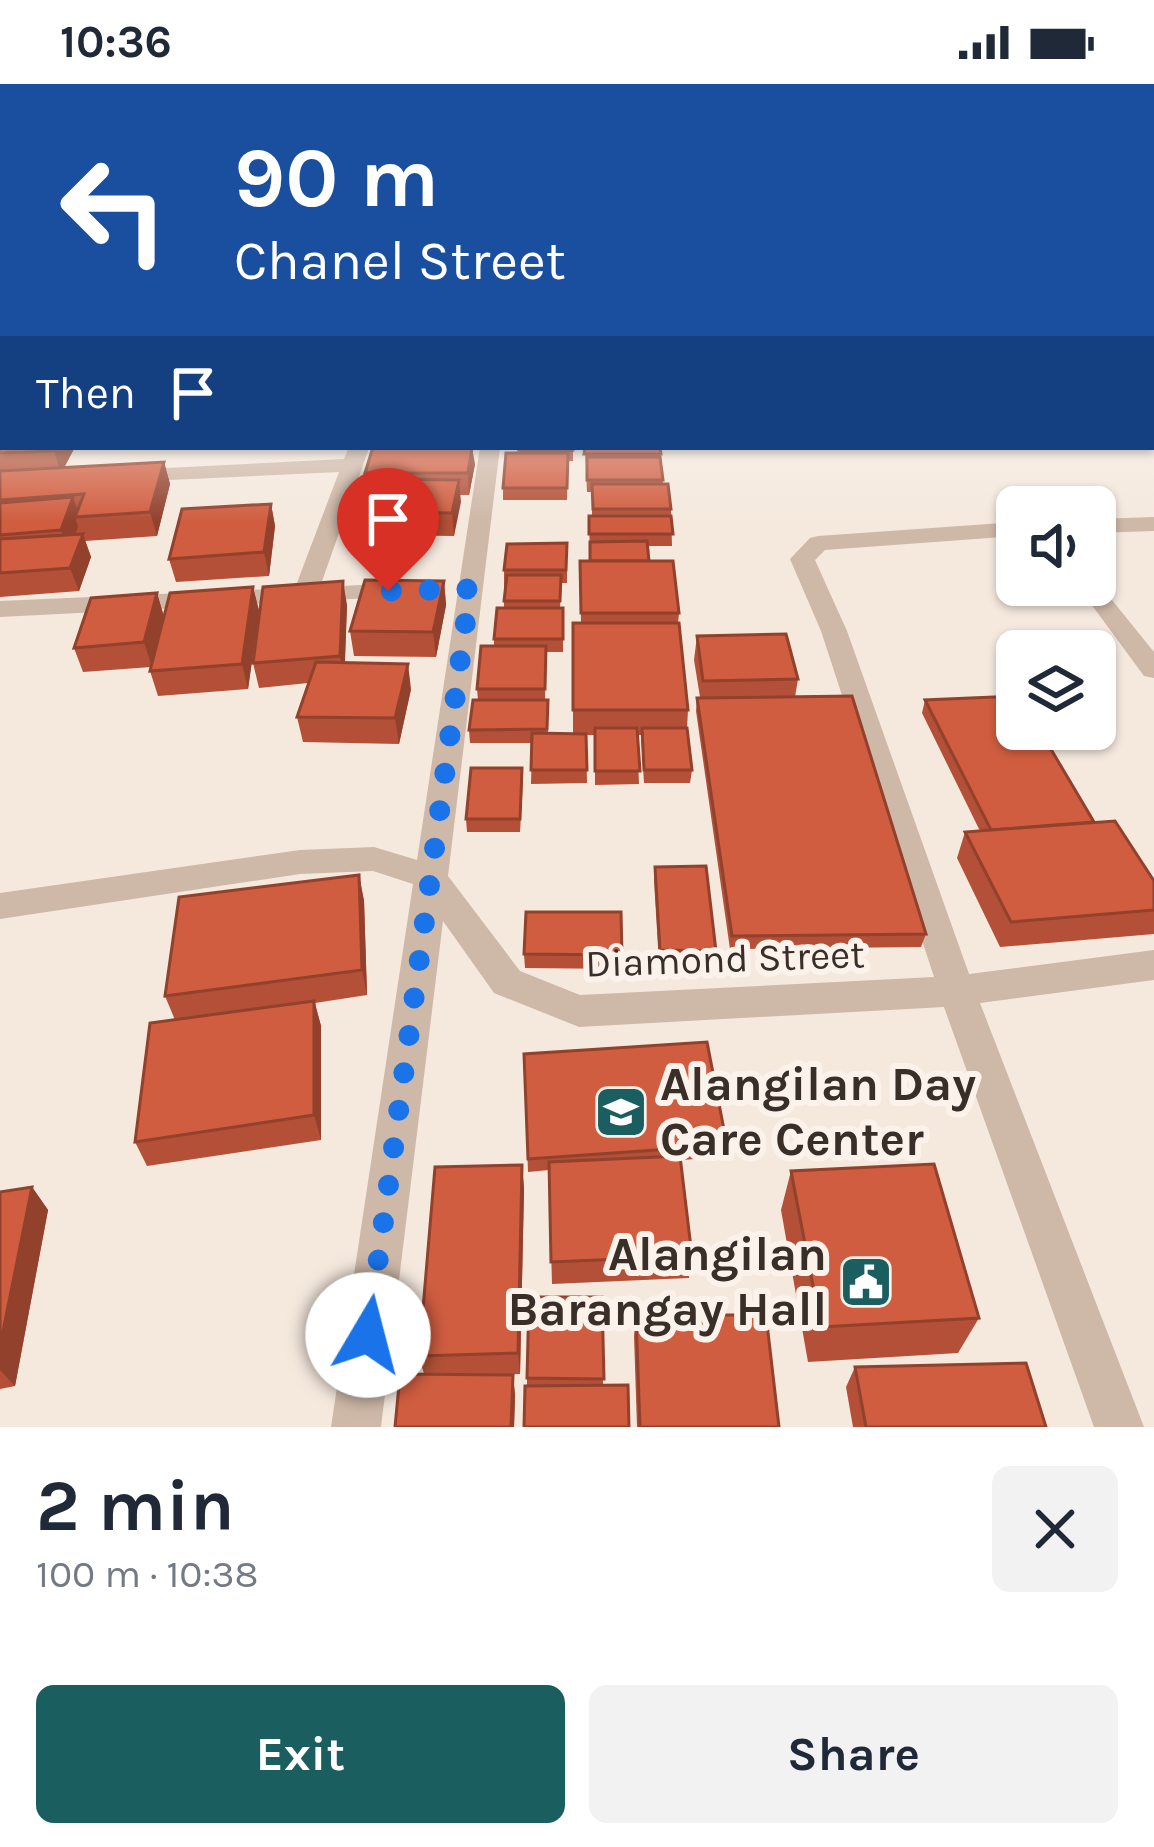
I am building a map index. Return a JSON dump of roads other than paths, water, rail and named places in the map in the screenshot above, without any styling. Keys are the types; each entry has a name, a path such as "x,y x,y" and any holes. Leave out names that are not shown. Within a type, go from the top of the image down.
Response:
{"street":[{"path":"356,1427 430,878 446,589 489,450"},
{"path":"94,477 356,456 305,594"},
{"path":"1116,525 1154,524"},
{"path":"996,530 818,543 802,559 834,631 957,991 1119,1427"},
{"path":"0,609 446,589"},
{"path":"1105,606 1154,670"},
{"path":"0,906 300,862 374,859 430,878"},
{"name":"Diamond Street","path":"430,878 507,982 579,1011 957,991 1154,964"}],"place":[{"name":"Alangilan Day Care Center","path":"621,1112"},
{"name":"Alangilan Barangay Hall","path":"866,1282"}]}
